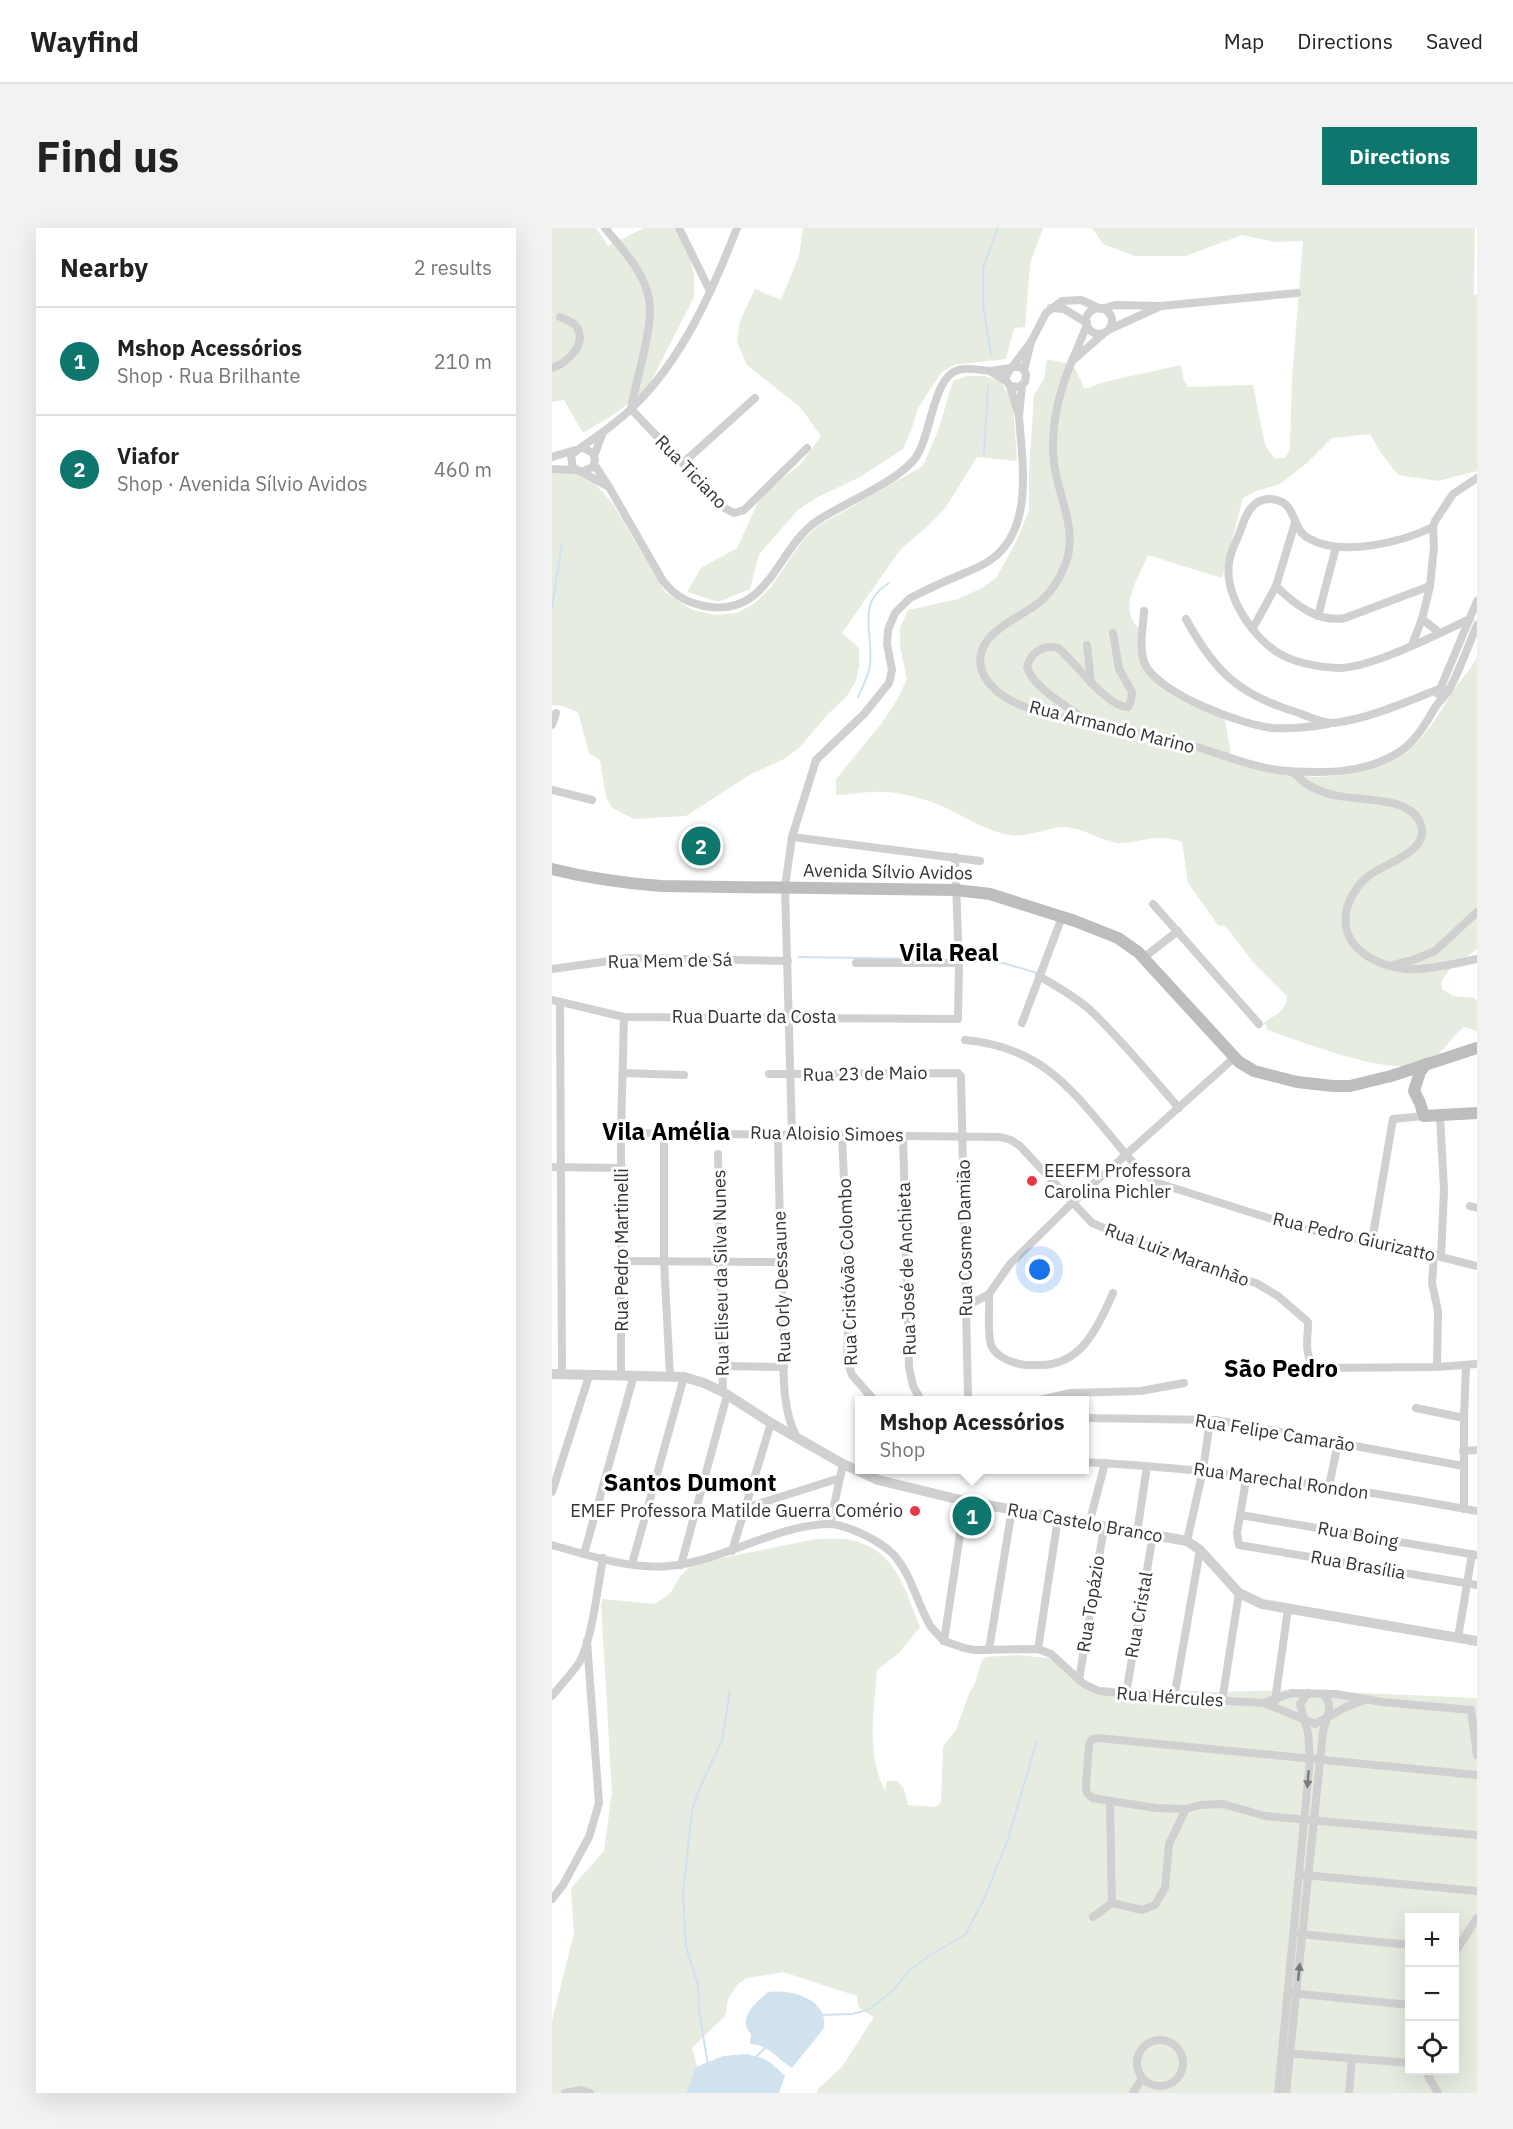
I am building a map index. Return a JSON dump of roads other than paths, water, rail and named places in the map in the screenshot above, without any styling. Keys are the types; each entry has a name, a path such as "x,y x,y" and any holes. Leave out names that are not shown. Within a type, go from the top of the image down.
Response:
{"main road":[{"name":"Avenida Sílvio Avidos","path":"552,869 573,875 650,885 956,890 990,894 1118,938 1131,946 1143,958 1234,1058 1245,1067 1297,1082 1333,1086 1364,1083 1477,1048"},
{"path":"1414,1091 1420,1072 1426,1065"},
{"path":"1392,1075 1414,1091 1424,1116 1477,1113"}],"street":[{"path":"605,228 635,267 649,298 650,317 631,409"},
{"path":"679,228 710,291"},
{"path":"609,487 579,471 570,460 579,449 631,409 652,387 699,314 737,228"},
{"path":"1087,324 1089,314 1095,309 1115,305 1161,306 1297,293"},
{"path":"1019,416 1006,374 1031,342 1050,308 1062,302 1081,300 1111,316 1112,325 1072,361"},
{"path":"1136,305 1139,317"},
{"path":"1050,308 1064,309 1087,324 1095,334 1107,331 1161,306"},
{"path":"552,368 560,366 572,357 579,340 578,328 575,324 560,317"},
{"name":"Rua Armando Marino","path":"1087,324 1056,409 1053,445 1058,483 1070,530 1068,557 1053,588 1043,600 990,636 981,654 981,663 982,671 993,688 1016,703 1094,726 1185,744 1262,766 1284,771 1346,771 1378,763 1396,754 1411,742 1426,723 1444,690 1473,626 1477,601"},
{"path":"792,1135 785,887 792,837 816,760 864,714 889,683 892,670 887,639 890,622 895,613 910,598 989,562 1009,540 1018,520 1022,501 1023,471 1019,416 1022,386 1027,378 1024,370 1031,342"},
{"path":"552,457 579,449 590,450 609,487 670,590 685,601 698,605 717,608 735,606 751,598 768,581 809,526 899,473 913,461 927,435 939,390 946,377 960,369 990,370 1019,367 1024,370"},
{"path":"990,370 1008,383 1016,387 1022,386"},
{"path":"683,463 755,398"},
{"name":"Rua Ticiano","path":"631,409 726,509 736,513 744,510 807,448"},
{"path":"552,469 590,470 603,432"},
{"path":"1412,645 1422,619 1430,586 1434,547 1433,527 1439,513 1453,495 1477,478"},
{"path":"1433,527 1387,543 1336,547 1310,540 1303,535 1295,524 1290,509 1269,498 1258,502 1248,513 1232,551 1228,572 1230,586 1245,619 1269,646 1284,656 1323,666 1353,666 1440,633 1473,626"},
{"path":"1253,628 1276,586 1295,524"},
{"path":"1318,616 1336,547"},
{"path":"1276,586 1305,610 1335,620 1430,586"},
{"path":"1144,611 1142,647 1144,662 1161,683 1191,701 1255,726 1291,728 1332,723 1382,711 1444,690"},
{"path":"1422,619 1440,633"},
{"path":"1186,620 1205,651 1241,688 1272,705 1332,723"},
{"path":"1094,726 1036,682 1029,674 1027,667 1033,655 1038,651 1053,647 1065,653 1091,683 1116,705 1124,707 1130,705 1132,692 1119,669 1113,633"},
{"path":"1086,645 1091,683"},
{"path":"552,725 556,713"},
{"path":"1284,771 1294,773 1307,784 1334,795 1403,807 1414,813 1418,820 1421,833 1416,847 1366,878 1352,897 1346,914 1347,930 1358,950 1379,962 1418,969 1477,959"},
{"path":"552,790 592,800"},
{"path":"792,837 980,861"},
{"path":"856,963 958,963 955,857"},
{"path":"1153,904 1259,1024"},
{"path":"1389,965 1413,960 1435,951 1477,912"},
{"path":"1022,1023 1062,917"},
{"path":"1143,958 1178,932"},
{"name":"Rua Mem de Sá","path":"552,969 630,958 788,961"},
{"name":"Rua Duarte da Costa","path":"556,1001 624,1017 958,1018 958,963"},
{"path":"1039,976 1088,1009 1179,1108"},
{"path":"556,1001 557,1374"},
{"name":"Rua Pedro Martinelli","path":"621,1375 621,1133 624,1017"},
{"name":"Rua Pedro Giurizatto","path":"965,1040 987,1042 1012,1050 1027,1055 1046,1067 1088,1109 1126,1155 1155,1181 1192,1196 1300,1228 1372,1241 1477,1266"},
{"path":"967,1306 989,1294 1010,1264 1073,1202 1234,1058"},
{"path":"623,1073 684,1075"},
{"name":"Rua 23 de Maio","path":"769,1074 958,1073 961,1076"},
{"name":"Rua Cosme Damião","path":"961,1076 968,1396"},
{"path":"1372,1241 1393,1119 1424,1116"},
{"path":"1440,1116 1444,1190 1432,1283 1438,1311 1437,1367 1477,1364"},
{"name":"Rua Aloisio Simoes","path":"621,1133 962,1136"},
{"path":"664,1133 664,1261 670,1376"},
{"name":"Rua Orly Dessaune","path":"778,1134 784,1367 788,1414 798,1438"},
{"name":"Rua Cristóvão Colombo","path":"843,1134 849,1300 847,1360 852,1375 870,1396"},
{"name":"Rua José de Anchieta","path":"903,1135 909,1367 913,1386 918,1396"},
{"name":"Rua Luiz Maranhão","path":"962,1136 1000,1137 1014,1142 1085,1217 1098,1227 1185,1261 1256,1283 1278,1296 1308,1322 1307,1353 1316,1368 1437,1367"},
{"name":"Rua Eliseu da Silva Nunes","path":"681,1565 725,1394 718,1154"},
{"path":"556,1167 622,1168"},
{"path":"622,1261 780,1262"},
{"path":"989,1294 990,1337 993,1349 1009,1361 1022,1365 1046,1366 1068,1358 1085,1345 1102,1318 1113,1293"},
{"path":"723,1366 784,1367"},
{"path":"1464,1509 1463,1450 1466,1366"},
{"name":"Rua Castelo Branco","path":"557,1374 670,1376 684,1377 704,1383 771,1424 855,1469"},
{"path":"584,1554 634,1375"},
{"path":"552,1492 589,1376"},
{"path":"632,1564 684,1377"},
{"path":"1061,1396 1141,1391 1184,1383"},
{"path":"1416,1408 1464,1418"},
{"name":"Rua Felipe Camarão","path":"1089,1418 1210,1420 1463,1466"},
{"path":"1187,1541 1203,1470 1210,1420"},
{"path":"732,1551 771,1424"},
{"path":"1329,1486 1338,1443"},
{"path":"1463,1450 1477,1450"},
{"name":"Rua Marechal Rondon","path":"1089,1462 1247,1474 1477,1511"},
{"path":"1089,1524 1106,1463"},
{"path":"830,1524 843,1464"},
{"path":"1137,1533 1147,1466"},
{"name":"Rua Castelo Branco","path":"865,1474 878,1480 965,1501 1187,1541 1200,1550 1239,1593 1262,1604 1477,1641"},
{"path":"1240,1515 1247,1474"},
{"path":"745,1508 840,1478"},
{"path":"944,1641 965,1501"},
{"path":"989,1650 1012,1509"},
{"name":"Rua Brasília","path":"1240,1515 1237,1533 1239,1545 1477,1585"},
{"name":"Rua Boing","path":"1240,1515 1474,1554"},
{"path":"1038,1649 1058,1518"},
{"path":"552,1545 632,1564 654,1567 681,1565 732,1551 789,1531 830,1524 862,1534 893,1554 906,1572 926,1620 936,1635 944,1641 975,1650 1038,1649 1051,1654 1079,1680"},
{"name":"Rua Topázio","path":"1079,1680 1104,1527"},
{"name":"Rua Cristal","path":"1126,1694 1153,1535"},
{"path":"1174,1698 1200,1550"},
{"path":"1458,1638 1466,1583 1474,1554"},
{"path":"552,1696 579,1663 587,1641 603,1558"},
{"path":"1222,1701 1239,1593"},
{"path":"1288,1610 1275,1702 1305,1721"},
{"path":"552,1899 563,1885 589,1837 599,1803 587,1641"},
{"name":"Rua Hércules","path":"1079,1680 1099,1691 1174,1698 1275,1702 1291,1693 1342,1694 1367,1699 1474,1707"},
{"path":"1278,2093 1286,2053 1304,1875 1305,1820 1310,1759 1308,1733 1300,1704 1308,1693"},
{"path":"1304,1875 1315,1821 1326,1719 1330,1710 1330,1704 1323,1694"},
{"name":"Rua Hércules","path":"1305,1721 1315,1724 1367,1699"},
{"path":"1474,1707 1477,1755"},
{"path":"1477,1775 1095,1738 1089,1744 1086,1786 1089,1796 1110,1802 1186,1809 1200,1805 1222,1804 1254,1815 1477,1835"},
{"path":"1110,1802 1112,1903"},
{"path":"1093,1917 1112,1903 1142,1910 1155,1905 1165,1888 1169,1845 1186,1809"},
{"path":"1304,1875 1477,1891"},
{"path":"1459,1945 1477,1918"},
{"path":"1298,1934 1405,1945"},
{"path":"1292,1994 1405,2005"},
{"path":"1164,2040 1177,2047 1183,2061 1179,2075 1168,2089 1152,2085 1142,2078 1137,2068 1138,2053 1149,2042 1164,2040"},
{"path":"1286,2053 1405,2063"},
{"path":"1286,2053 1286,2093"},
{"path":"1349,2093 1352,2059"},
{"path":"1428,2075 1438,2093"},
{"path":"1134,2093 1142,2078"},
{"path":"565,2093 582,2090 590,2093"}],"water":[{"path":"768,1992 787,1992 806,1998 820,2009 824,2017 823,2030 792,2068 762,2046 750,2044 751,2034 747,2028 747,2016 754,2005"},
{"path":"748,2054 766,2060 785,2076 779,2093 686,2093 696,2067 723,2056"}],"waterway":[{"path":"991,354 983,305 983,268 998,228"},
{"path":"984,455 988,386"},
{"path":"552,607 562,544"},
{"path":"858,697 870,665 869,609 872,600 889,583"},
{"path":"799,957 925,959"},
{"path":"970,961 1003,963 1037,973"},
{"path":"708,2065 699,2010 698,1985 686,1947 683,1894 692,1810 700,1787 722,1741 730,1691"},
{"path":"822,2015 852,2014 870,2009 892,1991 910,1970 930,1955 965,1935 984,1899 1008,1839 1037,1740"},
{"path":"755,2058 766,2047"}],"place":[{"name":"Viafor","path":"701,846"},
{"name":"EEEFM Professora Carolina Pichler","path":"1032,1181"},
{"name":"EMEF Professora Matilde Guerra Comério","path":"915,1511"},
{"name":"Mshop Acessórios","path":"972,1516"}],"district":[{"name":"Vila Real","path":"949,953"},
{"name":"Vila Amélia","path":"666,1132"},
{"name":"São Pedro","path":"1281,1369"},
{"name":"Santos Dumont","path":"690,1483"}]}
